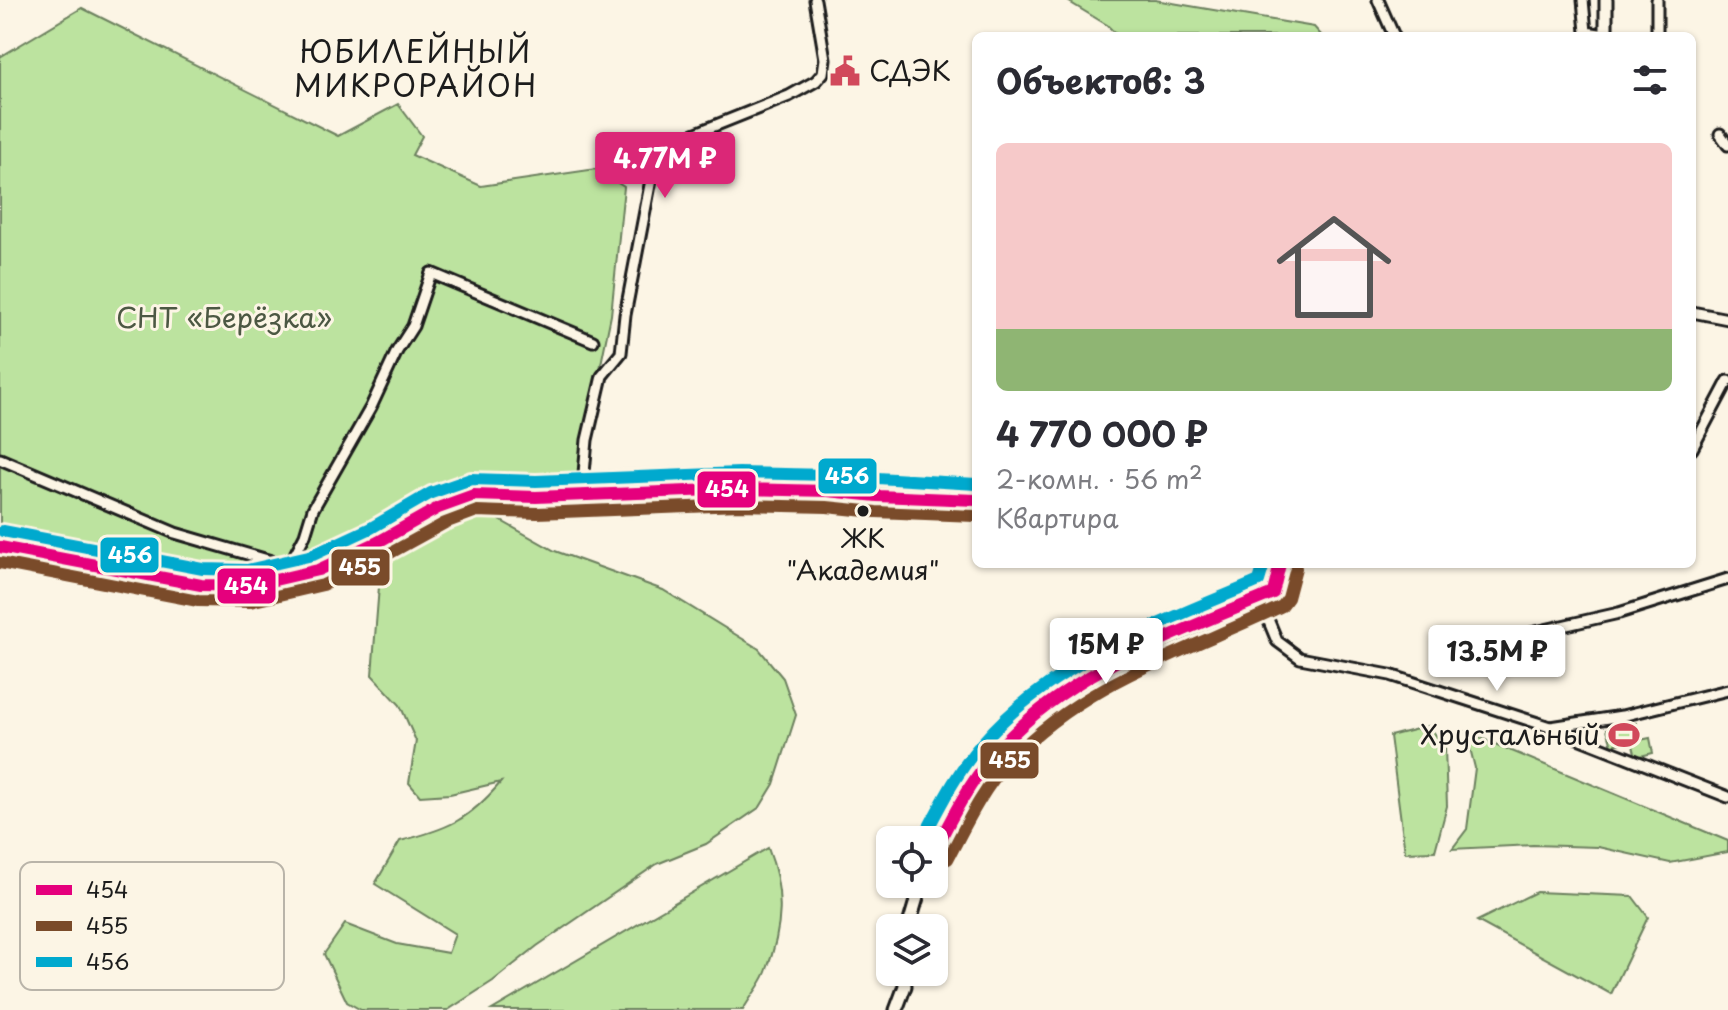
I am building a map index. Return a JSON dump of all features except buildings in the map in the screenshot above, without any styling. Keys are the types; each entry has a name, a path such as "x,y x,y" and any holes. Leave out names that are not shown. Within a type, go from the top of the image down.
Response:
{"street":[{"path":"582,495 587,440 602,376 621,353 625,315 654,164 661,153 679,140 789,96 816,81 823,73 825,59 815,0"},
{"path":"1378,0 1392,32"},
{"path":"1583,0 1586,32"},
{"path":"1606,0 1606,32"},
{"path":"1657,0 1657,32"},
{"path":"1720,134 1728,145"},
{"path":"0,459 175,533 278,563 291,562 305,535 313,509 413,326 431,273 593,341"},
{"path":"1696,313 1728,319"},
{"path":"1696,441 1728,381"},
{"path":"0,547 201,585 249,586 318,570 378,542 438,508 474,495 536,497 761,490 972,500"},
{"path":"1279,568 1265,612 1277,641 1300,658 1390,675 1550,727 1728,796"},
{"path":"1527,634 1619,613 1728,579"},
{"path":"948,826 961,800 994,752 1022,723 1110,663 1273,593"},
{"path":"1550,727 1622,716 1728,690"},
{"path":"896,1010 905,986"}],"green space":[{"path":"1066,0 1155,0 1314,27 1318,32 1114,32"},
{"name":"СНТ «Берёзка»","path":"82,8 338,136 398,104 422,136 412,155 481,186 596,169 624,187 611,315 577,482 463,489 426,503 317,563 290,571 200,579 0,541 0,463 171,537 288,569 278,558 177,530 0,454 0,57"},
{"path":"480,509 555,551 663,590 759,649 783,678 796,715 774,784 760,807 706,844 657,864 448,1010 361,1010 347,1002 324,954 345,924 397,944 448,953 455,934 375,884 400,841 445,827 468,814 501,782 450,794 420,796 409,783 416,741 400,705 372,675 381,561 404,541 426,528"},
{"name":"Хрустальный","path":"1636,723 1640,740 1650,738 1653,753 1636,757 1632,741 1612,745 1607,729"},
{"path":"1429,726 1445,747 1447,806 1435,851 1405,852 1390,736"},
{"path":"1466,732 1728,841 1728,852 1670,863 1598,847 1533,845 1452,849 1467,829 1475,768"},
{"path":"768,848 777,879 779,925 766,972 743,1010 492,1010"},
{"path":"1536,892 1632,896 1648,917 1611,994 1477,921"}],"transit line":[{"name":"456","path":"3,531 203,569 247,570 313,555 371,528 431,493 471,479 536,481 739,473 972,484"},
{"name":"454","path":"0,547 201,585 249,586 318,570 378,542 438,508 474,495 536,497 739,489 972,500"},
{"name":"455","path":"0,563 198,601 250,602 323,585 445,523 477,511 537,513 739,505 972,516"},
{"name":"456","path":"930,826 965,765 983,742 1011,713 1042,688 1111,646 1259,581 1263,568"},
{"name":"454","path":"947,826 977,776 995,753 1023,724 1054,699 1088,677 1161,640 1273,593 1279,568"},
{"name":"455","path":"948,859 991,784 1038,733 1103,689 1282,606 1288,598 1296,568"}],"place":[{"name":"СДЭК","path":"845,71"},
{"name":"ЖК \"Академия\"","path":"863,511"},
{"name":"Хрустальный","path":"1624,735"}],"district":[{"name":"ЮБИЛЕЙНЫЙ МИКРОРАЙОН","path":"416,70"}]}
